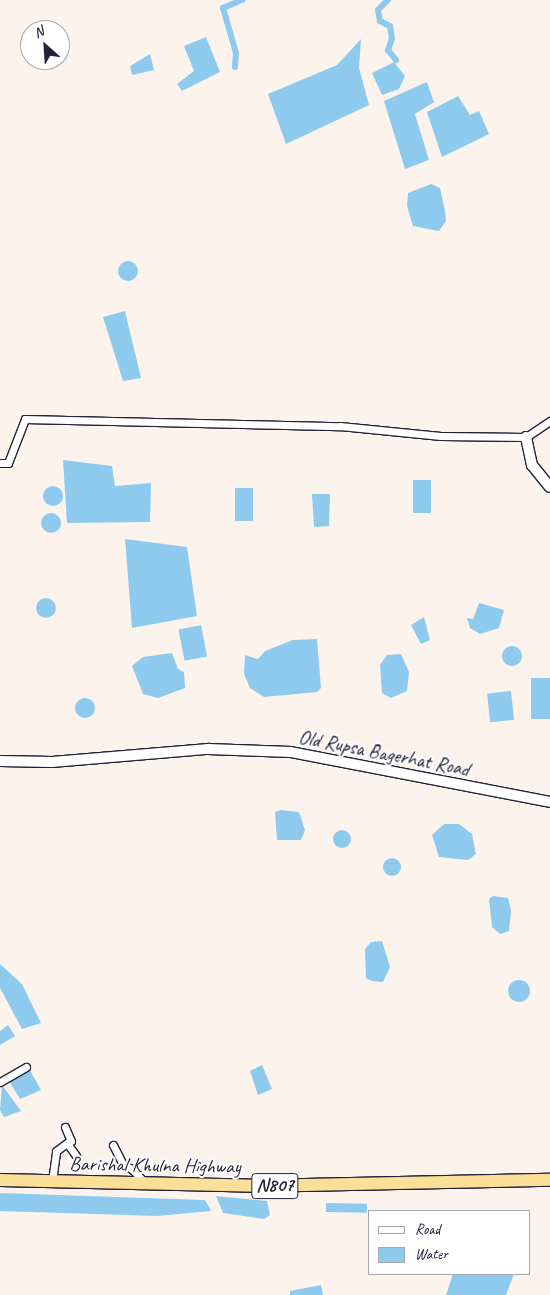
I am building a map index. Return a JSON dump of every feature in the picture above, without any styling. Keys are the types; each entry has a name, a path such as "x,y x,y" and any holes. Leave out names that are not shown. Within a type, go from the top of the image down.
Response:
{"highway":[{"name":"Barishal Khulna Highway","path":"0,1180 145,1184 550,1180"}],"street":[{"path":"0,463 8,463 25,419 340,426 441,436 526,437 550,421"},
{"path":"526,437 532,465 550,487"},
{"name":"Old Rupsa Bagerhat Road","path":"0,761 52,762 208,749 291,752 550,802"},
{"path":"0,1082 26,1067"},
{"path":"52,1182 52,1157 71,1141 65,1126"},
{"path":"67,1143 76,1156"},
{"path":"113,1144 123,1165 132,1168 145,1184"}],"water":[{"path":"206,37 220,72 182,91 177,84 194,71 184,46"},
{"path":"361,39 359,68 369,105 286,144 268,94 337,65"},
{"path":"150,54 154,70 132,75 130,66"},
{"path":"394,62 405,76 399,89 382,95 372,73"},
{"path":"427,82 434,102 415,114 429,160 405,169 384,101"},
{"path":"458,96 470,115 479,111 489,134 442,157 427,112"},
{"path":"431,184 440,188 445,211 446,221 439,231 413,226 407,206 408,193"},
{"path":"128,261 135,264 138,271 135,278 128,281 121,278 118,271 121,264"},
{"path":"125,311 141,378 123,381 103,317"},
{"path":"63,460 112,466 115,486 151,483 150,522 67,523"},
{"path":"413,480 431,480 431,513 413,513"},
{"path":"53,486 60,489 63,496 60,503 53,506 46,503 43,496 46,489"},
{"path":"235,488 253,488 253,521 235,521"},
{"path":"312,494 330,494 329,526 314,527"},
{"path":"51,513 58,516 61,523 58,530 51,533 44,530 41,523 44,516"},
{"path":"125,539 187,547 197,616 132,628"},
{"path":"46,598 53,601 56,608 53,615 46,618 39,615 36,608 39,601"},
{"path":"479,603 504,610 499,628 480,634 470,628 467,618 473,619"},
{"path":"424,617 430,640 421,644 411,625"},
{"path":"201,625 207,656 185,661 178,629"},
{"path":"317,639 321,688 317,692 264,697 250,688 244,674 245,655 258,659 265,651 293,640"},
{"path":"512,646 519,649 522,656 519,663 512,666 505,663 502,656 505,649"},
{"path":"172,653 178,669 184,672 185,688 158,698 143,694 132,666 143,657"},
{"path":"401,654 409,672 407,691 391,698 382,693 380,665 387,655"},
{"path":"531,678 550,678 550,719 531,719"},
{"path":"511,691 514,720 490,722 487,694"},
{"path":"85,698 92,701 95,708 92,715 85,718 78,715 75,708 78,701"},
{"path":"281,810 299,812 305,830 301,840 277,840 275,812"},
{"path":"444,824 459,824 472,834 476,854 468,860 439,857 432,835"},
{"path":"342,830 348,833 351,839 348,845 342,848 336,845 333,839 336,833"},
{"path":"392,858 398,861 401,867 398,873 392,876 386,873 383,867 386,861"},
{"path":"493,896 508,898 511,911 509,931 500,934 492,927 489,899"},
{"path":"382,941 390,967 383,982 372,981 366,978 365,949 371,942"},
{"path":"0,964 22,984 41,1023 22,1029 0,988"},
{"path":"519,980 527,983 530,991 527,999 519,1002 511,999 508,991 511,983"},
{"path":"8,1025 15,1036 0,1045 0,1031"},
{"path":"262,1065 272,1089 258,1095 250,1071"},
{"path":"28,1067 41,1090 20,1099 9,1081"},
{"path":"2,1085 21,1111 4,1117 0,1110"},
{"path":"0,1193 205,1200 211,1211 157,1216 0,1211"},
{"path":"216,1196 267,1201 270,1215 264,1219 223,1213"},
{"path":"326,1203 367,1204 367,1213 326,1212"},
{"path":"453,1275 514,1275 506,1295 446,1295"},
{"path":"321,1285 323,1295 290,1295 290,1291"}],"waterway":[{"path":"235,67 236,53 223,8 242,0"},
{"path":"388,0 378,10 380,21 390,26 392,38 388,50 396,60"}]}
